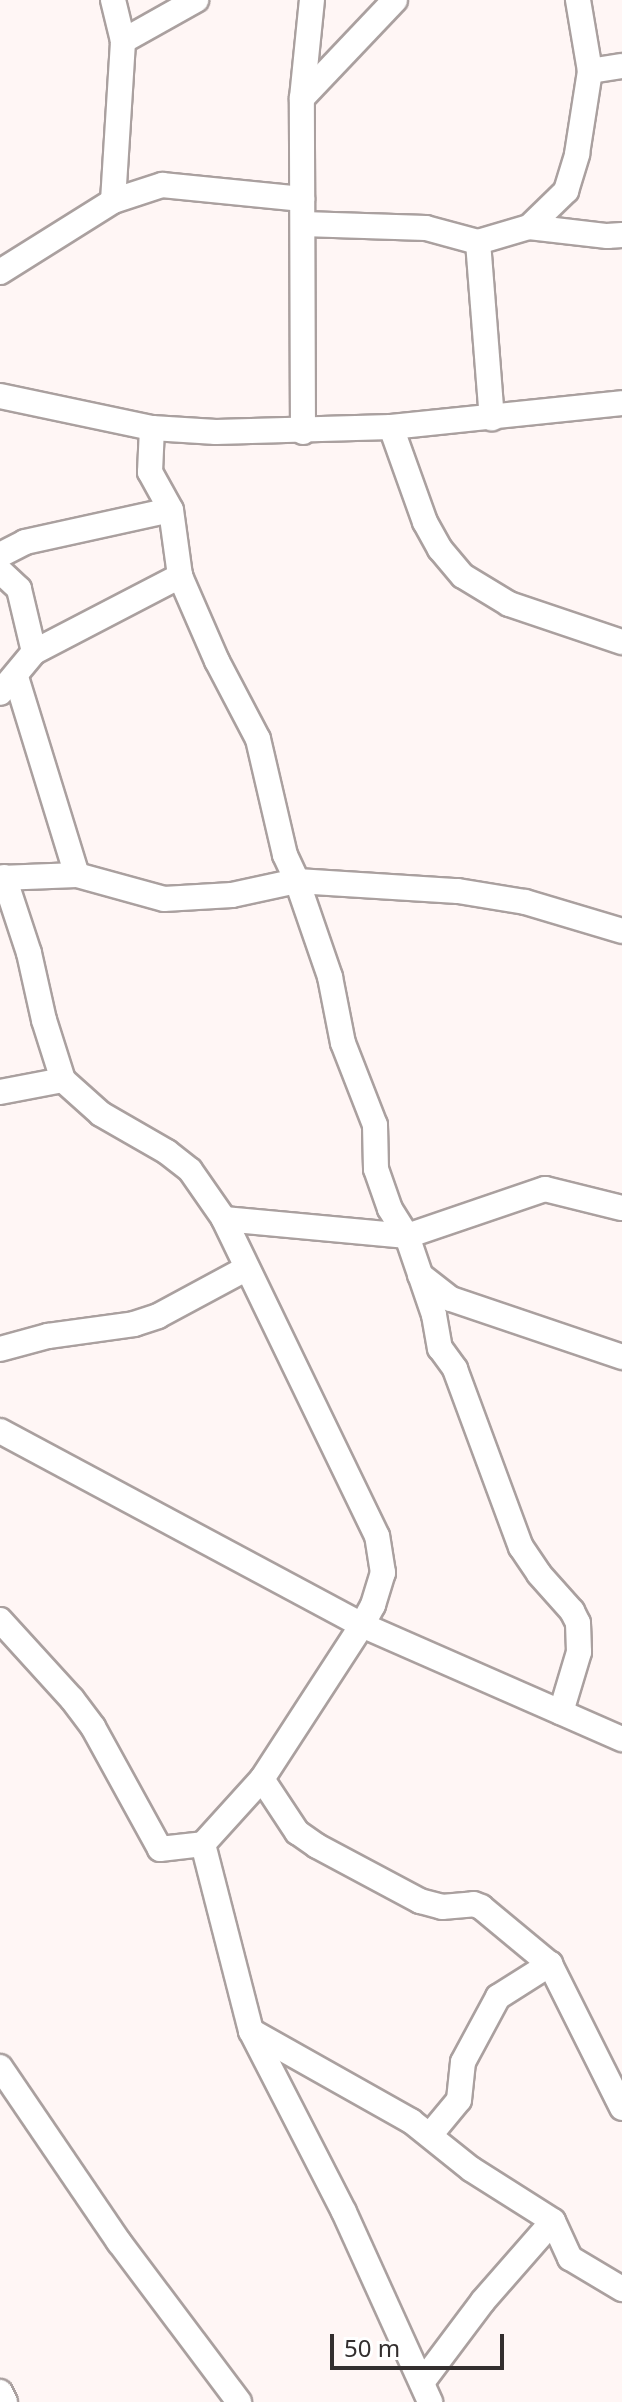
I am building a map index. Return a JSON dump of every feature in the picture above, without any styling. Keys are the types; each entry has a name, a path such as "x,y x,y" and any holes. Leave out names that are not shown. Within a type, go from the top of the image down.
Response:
{"street":[{"path":"113,0 123,41 113,201"},
{"path":"123,41 196,0"},
{"path":"303,432 302,98 312,0"},
{"path":"302,98 395,0"},
{"path":"529,227 566,191 590,71 578,0"},
{"path":"590,71 622,66"},
{"path":"0,272 113,201 162,185 302,199"},
{"path":"303,224 426,228 478,242 529,227 622,235"},
{"path":"478,242 492,418"},
{"path":"0,396 152,428 303,432 492,418 622,403"},
{"path":"391,427 425,522 440,549 463,576 509,604 622,642"},
{"path":"152,428 150,472 171,510 180,576 217,661 258,739 270,781 278,831 330,977 343,1043 375,1125 376,1169 390,1209 407,1236 440,1348 455,1369 521,1547 578,1623 579,1652 561,1712"},
{"path":"0,555 25,542 171,510"},
{"path":"0,571 19,589 34,652"},
{"path":"77,875 8,685 34,652 180,576"},
{"path":"0,1620 72,1699 93,1727 160,1849 203,1844 262,1779 362,1625 383,1573 377,1536 224,1219 190,1170 167,1152 101,1114 63,1080 44,1020 29,953 2,878 77,875 164,899 232,895 297,881 458,891 525,902 622,931"},
{"path":"0,1092 63,1080"},
{"path":"224,1219 407,1236 545,1189 622,1208"},
{"path":"0,1349 48,1336 134,1324 158,1316 247,1268"},
{"path":"420,1275 451,1299 622,1357"},
{"path":"0,1431 362,1625 622,1739"},
{"path":"262,1779 297,1832 317,1846 420,1901 442,1907 474,1904 550,1964 622,2108"},
{"path":"203,1844 251,2031 344,2212 427,2392"},
{"path":"430,2135 459,2100 463,2062 498,1997 550,1964"},
{"path":"251,2031 300,2055 430,2135 471,2169 553,2221 570,2258 622,2289"},
{"path":"0,2067 119,2242 236,2401"},
{"path":"427,2392 483,2301 553,2221"},
{"path":"0,2392 5,2402"}]}
